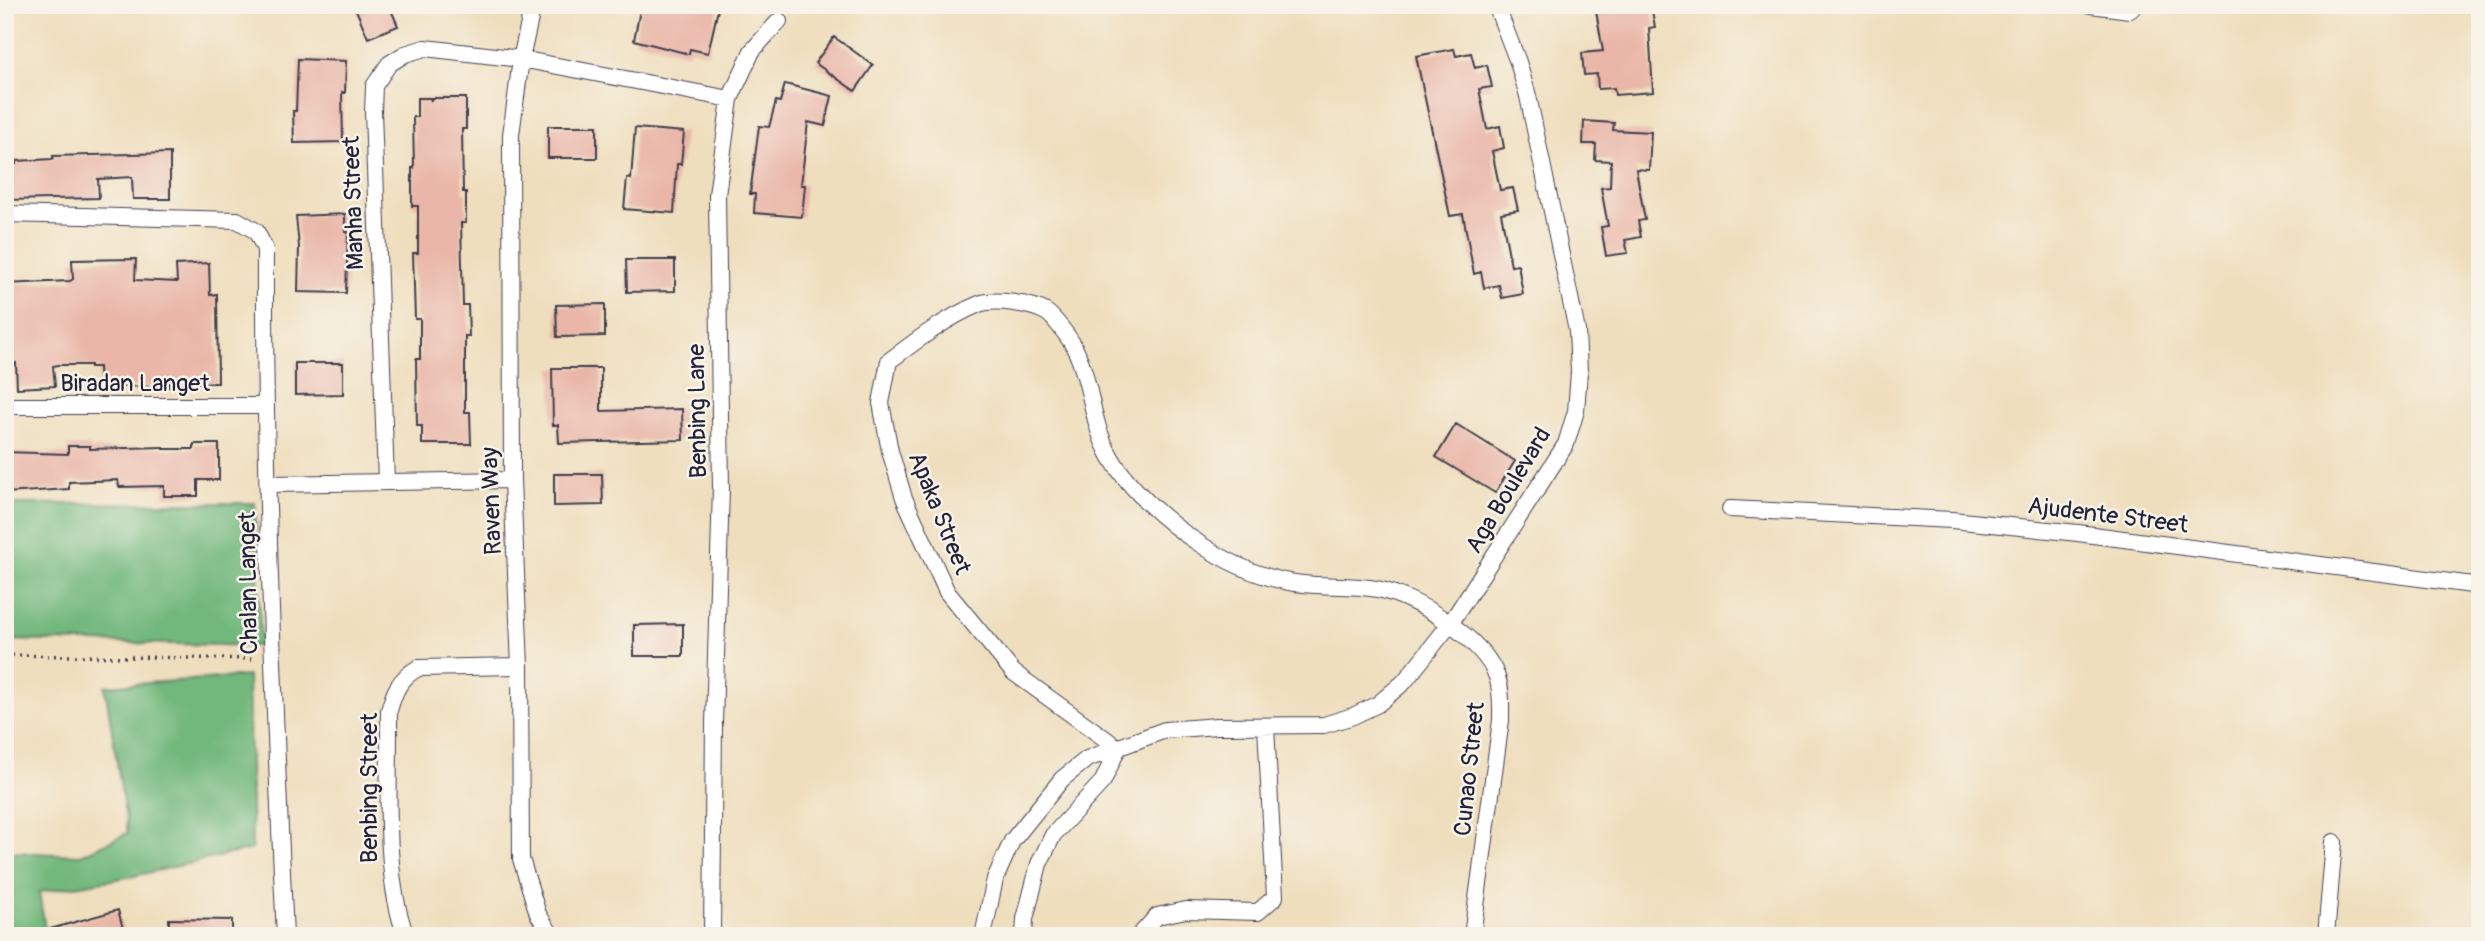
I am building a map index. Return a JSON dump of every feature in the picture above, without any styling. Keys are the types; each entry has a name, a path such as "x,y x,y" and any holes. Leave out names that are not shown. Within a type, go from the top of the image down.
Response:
{"street":[{"name":"Raven Way","path":"533,5 521,59 511,135 512,480 520,666 521,859 538,914 552,936"},
{"name":"Aga Boulevard","path":"983,936 995,878 1012,841 1062,779 1087,759 1165,730 1217,726 1324,725 1353,716 1378,704 1404,682 1450,624 1566,444 1576,411 1579,372 1577,331 1528,96 1496,5"},
{"path":"2091,5 2130,10 2135,5"},
{"name":"Benbing Lane","path":"712,936 714,723 721,488 717,195 730,99 752,51 779,20"},
{"name":"Manha Street","path":"386,481 374,86 389,64 405,54 425,48 521,59"},
{"path":"521,59 730,99"},
{"name":"Chalan Langet","path":"5,214 237,220 256,231 265,249 265,406 272,659 285,936"},
{"name":"Apaka Street","path":"1118,748 1013,672 984,640 947,592 904,498 890,451 881,403 889,361 919,339 982,303 1015,303 1048,312 1075,347 1088,382 1095,417 1106,449 1122,474 1175,526 1200,544 1240,567 1273,578 1302,584 1379,589 1411,600 1450,624"},
{"name":"Biradan Langet","path":"5,406 265,406"},
{"path":"269,484 512,480"},
{"name":"Ajudente Street","path":"1730,509 1965,521 2078,533 2480,586"},
{"name":"Cunao Street","path":"1450,624 1487,660 1497,676 1501,697 1497,757 1472,936"},
{"name":"Benbing Street","path":"406,936 401,923 391,865 389,711 394,692 405,675 418,668 520,666"},
{"path":"1139,936 1157,916 1186,910 1258,912 1275,897 1266,726"},
{"path":"1024,936 1025,919 1040,864 1054,835 1102,781 1118,748"},
{"path":"2326,936 2334,842"}],"path":[{"path":"5,655 272,659"}],"green space":[{"path":"255,503 261,646 5,640 5,504"},
{"path":"248,676 252,849 134,876 39,892 46,936 5,936 5,852 81,855 128,833 105,686"}],"building":[{"path":"354,5 389,5 398,26 368,38"},
{"path":"641,5 719,5 708,53 690,49 689,54 634,40"},
{"path":"1595,5 1651,5 1655,27 1649,28 1653,92 1615,95 1614,88 1598,89 1597,74 1584,75 1582,53 1603,51"},
{"path":"834,37 873,65 855,91 815,63"},
{"path":"1454,49 1456,56 1471,53 1475,68 1487,65 1492,87 1479,89 1487,129 1500,126 1504,148 1492,151 1500,190 1513,188 1518,210 1501,213 1511,266 1518,265 1523,294 1502,298 1499,285 1484,288 1481,272 1474,274 1463,214 1450,216 1416,56"},
{"path":"298,59 346,61 345,93 342,92 343,142 294,143 293,111 296,111"},
{"path":"785,84 832,96 825,126 808,122 801,185 805,185 802,217 754,213 755,194 750,194 759,126 769,127 776,101 780,102"},
{"path":"417,98 430,98 431,101 431,98 466,98 466,129 462,129 466,223 461,223 463,305 468,305 469,336 465,336 465,412 470,412 471,444 422,444 422,426 417,426 416,359 420,359 420,319 415,319 413,253 418,253 418,206 412,206 412,168 413,117 417,117"},
{"path":"1584,121 1614,123 1613,130 1651,132 1649,170 1636,169 1645,220 1638,221 1641,237 1625,240 1628,253 1606,256 1601,227 1608,226 1601,188 1610,187 1611,161 1595,160 1596,144 1583,144"},
{"path":"548,126 597,126 597,158 548,158"},
{"path":"635,128 684,132 681,164 677,164 674,213 624,209 627,178 631,179"},
{"path":"170,153 170,199 133,199 132,177 98,179 99,198 5,200 5,164 53,159 53,156"},
{"path":"345,214 345,232 348,232 346,293 298,292 299,247 296,216"},
{"path":"136,259 135,280 177,282 176,265 209,263 210,295 217,294 218,383 169,383 169,387 100,386 99,367 58,365 53,366 55,386 17,388 16,363 5,365 5,284 70,281 73,279 72,260"},
{"path":"626,260 675,260 675,291 627,292"},
{"path":"605,304 605,336 557,337 556,305"},
{"path":"295,363 343,363 343,394 295,395"},
{"path":"552,368 601,368 601,411 682,409 683,440 559,443 558,425 553,425"},
{"path":"1456,424 1515,461 1495,493 1436,457"},
{"path":"194,444 219,444 219,480 198,480 198,496 164,496 164,486 119,487 118,480 69,482 69,489 5,493 5,452 68,454 68,446 90,446 90,449 194,449"},
{"path":"554,474 602,474 603,505 554,506"},
{"path":"683,624 683,656 634,656 634,625"},
{"path":"118,910 125,936 44,936 43,931"},
{"path":"169,919 232,920 232,936 169,936"}]}
